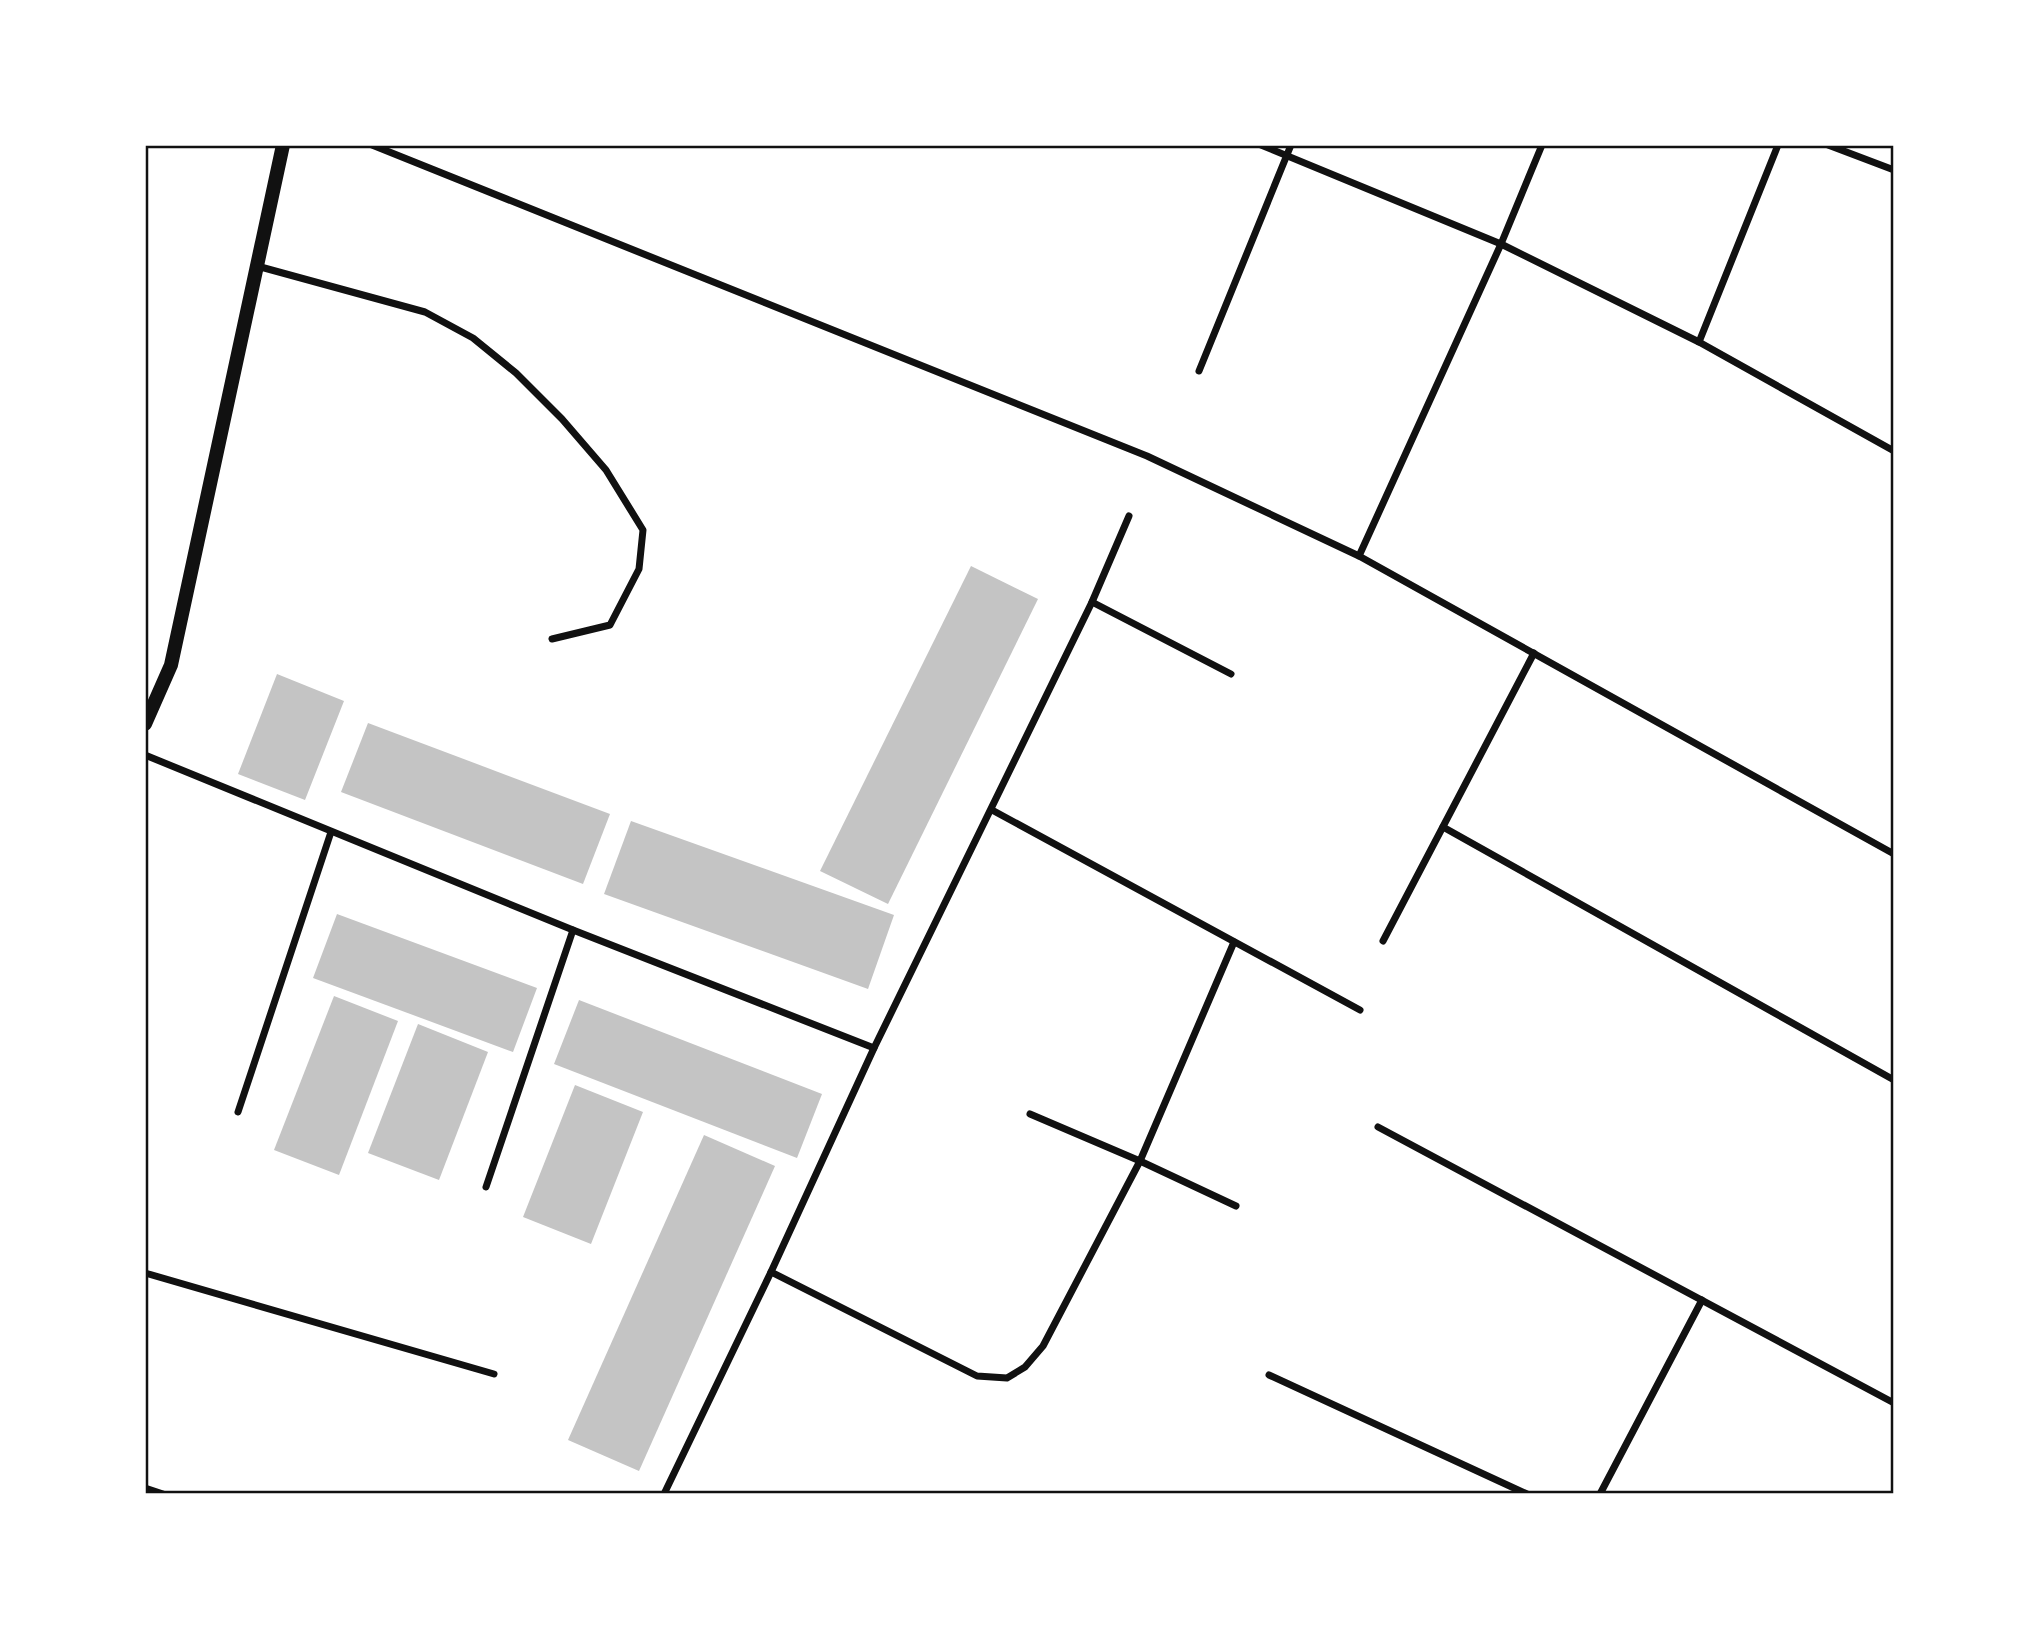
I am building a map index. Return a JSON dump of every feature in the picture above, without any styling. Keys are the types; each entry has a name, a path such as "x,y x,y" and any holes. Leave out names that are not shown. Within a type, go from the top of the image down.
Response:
{"main road":[{"path":"145,724 171,665 283,145"}],"street":[{"path":"372,145 1147,456 1359,556 1894,854"},
{"path":"1261,145 1501,244 1699,342 1894,451"},
{"path":"1199,371 1291,145"},
{"path":"1359,556 1501,244 1542,145"},
{"path":"1699,342 1778,145"},
{"path":"1828,145 1894,170"},
{"path":"257,266 425,312 472,338 562,419 606,470 643,530 639,569 610,625 552,639"},
{"path":"664,1494 771,1272 874,1048 1092,602 1129,516"},
{"path":"1092,602 1231,674"},
{"path":"1383,941 1534,653"},
{"path":"145,755 573,930 874,1048"},
{"path":"992,810 1360,1010"},
{"path":"1443,827 1894,1080"},
{"path":"238,1112 331,832"},
{"path":"486,1187 573,930"},
{"path":"771,1272 976,1376 1007,1378 1025,1367 1043,1346 1140,1161 1234,942"},
{"path":"1030,1114 1236,1206"},
{"path":"1378,1127 1894,1403"},
{"path":"145,1273 494,1374"},
{"path":"1600,1494 1702,1300"},
{"path":"1269,1375 1527,1494"},
{"path":"145,1488 163,1494"}],"building":[{"path":"971,566 1038,599 888,904 820,871"},
{"path":"277,674 344,701 305,800 238,774"},
{"path":"368,723 610,814 583,884 341,792"},
{"path":"631,821 894,915 868,989 604,894"},
{"path":"337,914 537,988 513,1052 313,978"},
{"path":"334,996 398,1021 339,1175 274,1150"},
{"path":"579,1000 822,1094 797,1158 554,1064"},
{"path":"418,1024 488,1052 439,1180 368,1153"},
{"path":"575,1085 643,1112 591,1244 523,1217"},
{"path":"704,1135 775,1166 639,1471 568,1440"}]}
